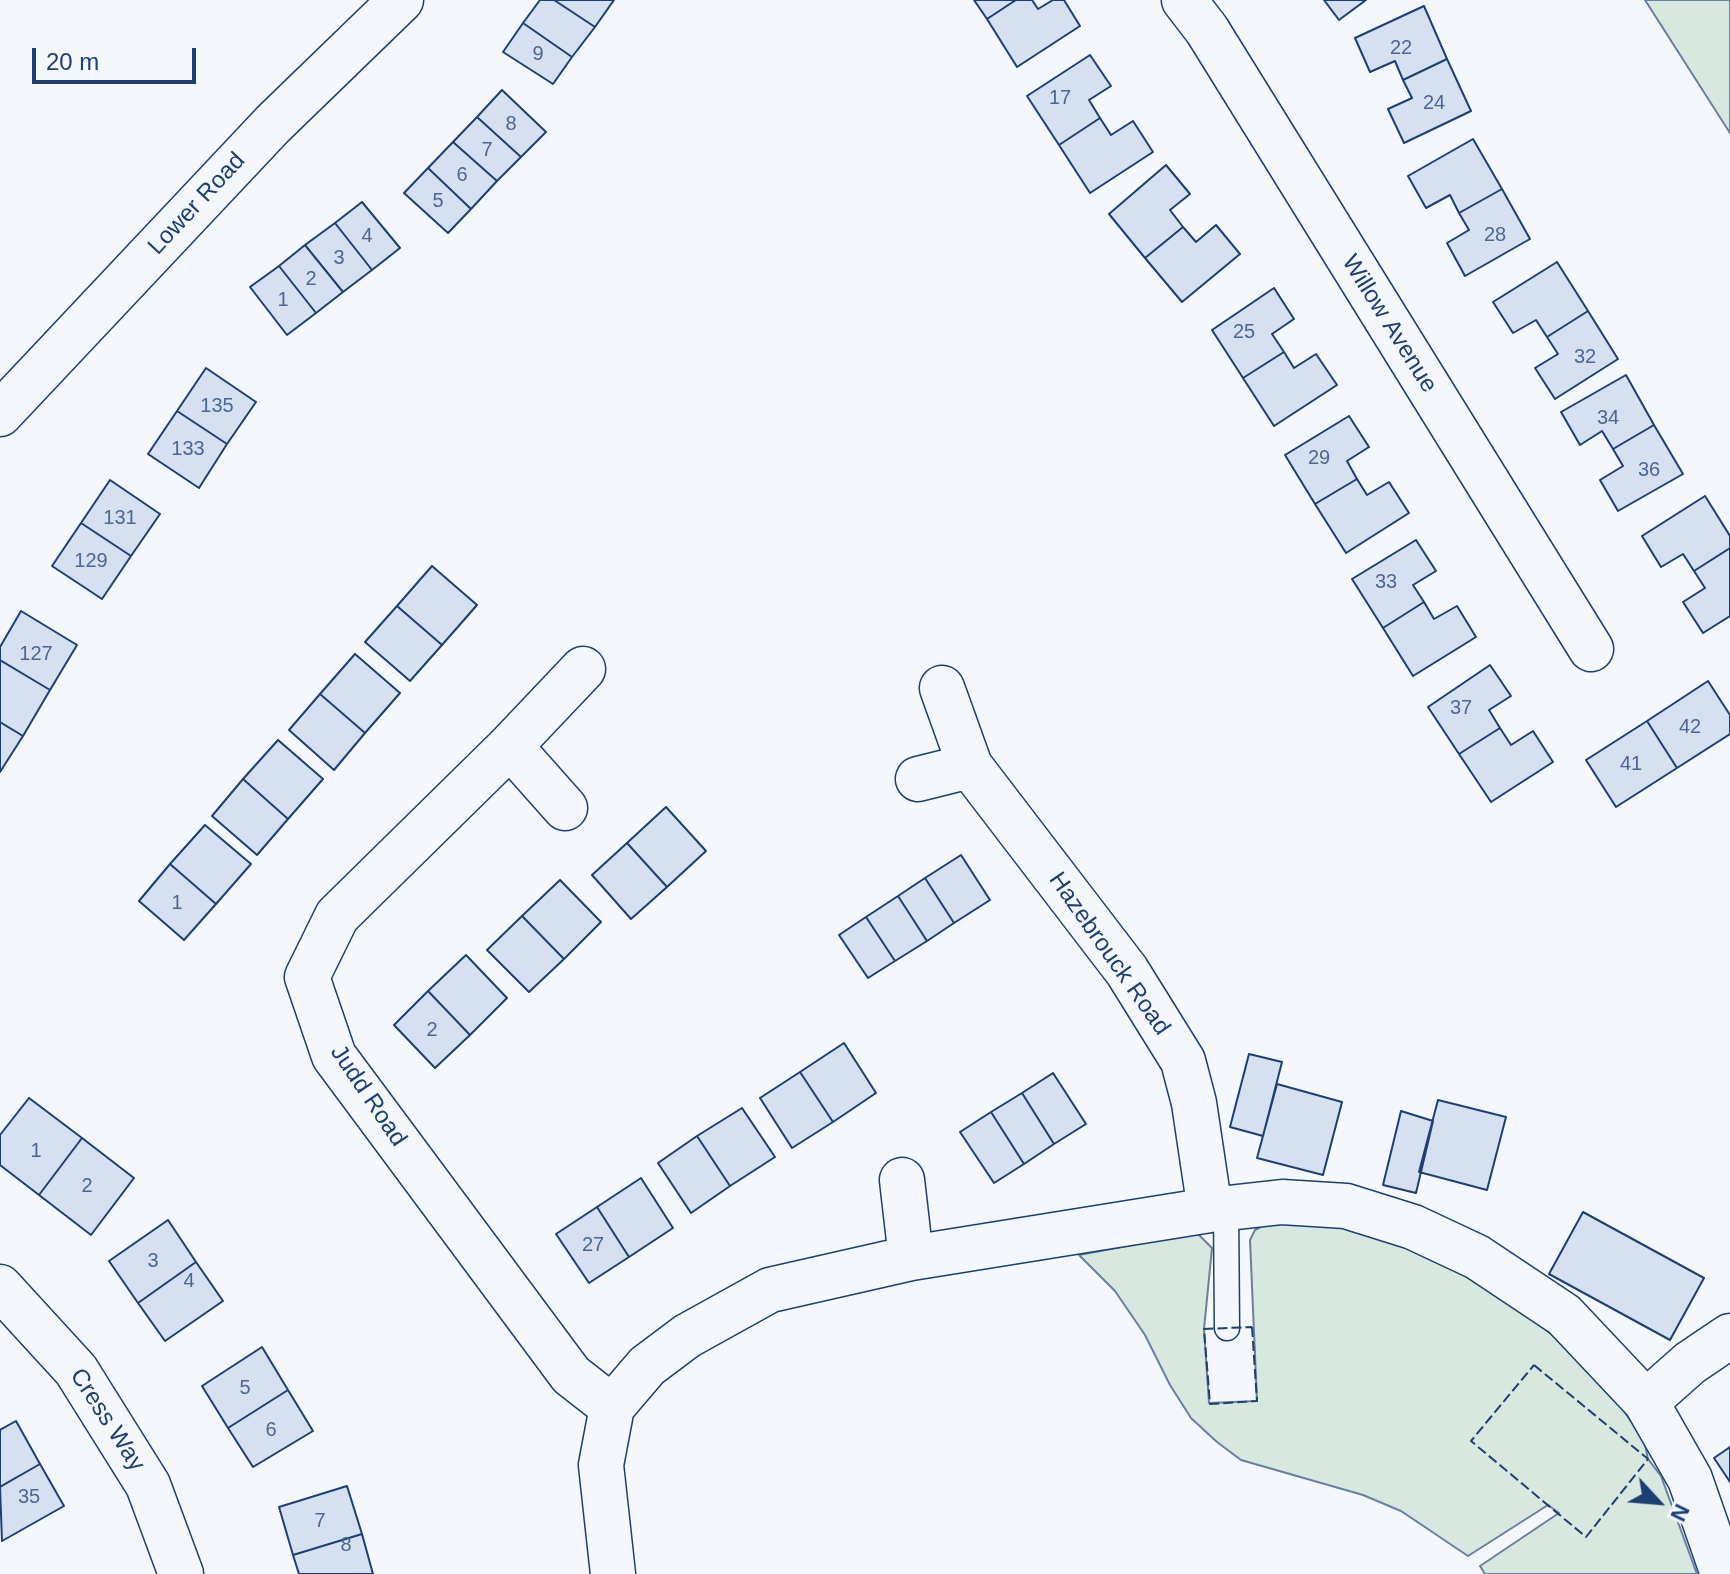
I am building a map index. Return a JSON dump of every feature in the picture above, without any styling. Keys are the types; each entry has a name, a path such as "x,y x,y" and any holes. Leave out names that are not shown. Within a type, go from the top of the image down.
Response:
{"street":[{"name":"Lower Road","path":"0,414 273,124 401,0"},
{"name":"Willow Avenue","path":"1184,0 1215,43 1591,649"},
{"name":"Judd Road","path":"583,669 510,746 337,916 307,977 334,1056 571,1375 612,1407"},
{"name":"Hazebrouck Road","path":"942,688 970,766 1127,971 1183,1061 1218,1209"},
{"path":"510,746 565,808"},
{"path":"918,779 970,766"},
{"path":"902,1180 911,1258"},
{"path":"613,1574 601,1465 612,1407 647,1366 687,1336 770,1290 911,1258 1218,1209 1282,1202 1346,1206 1426,1233 1477,1257 1564,1315 1646,1402 1690,1479 1723,1574"},
{"name":"Cress Way","path":"0,1287 76,1370 148,1485 181,1574"},
{"path":"1646,1402 1690,1363 1730,1336"}],"lane":[{"path":"1218,1209 1227,1328"}],"shaded area":[{"path":"1645,0 1730,0 1730,133"},
{"path":"1268,1223 1334,1226 1372,1233 1459,1270 1512,1302 1557,1339 1614,1397 1644,1440 1648,1459 1661,1476 1697,1574 1485,1574 1480,1566 1559,1513 1548,1505 1468,1556 1401,1511 1363,1495 1241,1460 1217,1442 1191,1418 1145,1335 1115,1291 1079,1255 1190,1234 1199,1235 1212,1248 1204,1329 1209,1403 1257,1401 1250,1240 1255,1230"}],"building":[{"path":"540,0 554,0 595,27 572,57 523,23"},
{"path":"554,0 614,0 595,27"},
{"path":"974,0 1016,0 987,19"},
{"path":"1016,0 1032,0 1038,9 1053,0 1064,0 1080,26 1017,67 987,19"},
{"path":"1324,0 1366,0 1339,20"},
{"path":"1424,6 1447,59 1403,80 1395,61 1370,72 1355,38"},
{"path":"523,23 572,57 553,84 503,52"},
{"path":"1090,55 1111,86 1089,100 1100,118 1059,145 1027,96"},
{"path":"1447,59 1471,111 1404,143 1388,109 1412,98 1403,80"},
{"path":"502,90 546,132 521,157 477,117"},
{"path":"477,117 521,157 497,181 453,142"},
{"path":"1100,118 1111,135 1133,121 1153,152 1090,193 1059,145"},
{"path":"1473,139 1502,189 1459,213 1450,195 1426,208 1408,176"},
{"path":"453,142 497,181 471,209 428,168"},
{"path":"1166,165 1190,194 1170,210 1183,227 1145,258 1109,214"},
{"path":"428,168 471,209 448,233 404,193"},
{"path":"1502,189 1530,239 1465,276 1447,243 1469,230 1459,213"},
{"path":"362,202 400,248 372,270 335,223"},
{"path":"335,223 372,270 343,292 305,245"},
{"path":"1216,225 1240,254 1182,302 1145,258 1183,227 1196,242"},
{"path":"305,245 343,292 316,313 279,266"},
{"path":"1557,262 1588,311 1547,337 1536,320 1513,333 1493,302"},
{"path":"279,266 316,313 287,335 250,287"},
{"path":"1274,288 1294,319 1272,334 1284,352 1243,378 1212,330"},
{"path":"1588,311 1618,359 1555,399 1535,368 1558,354 1547,337"},
{"path":"1284,352 1294,368 1316,354 1337,385 1274,426 1243,378"},
{"path":"206,368 256,402 227,444 177,411"},
{"path":"1626,375 1654,425 1613,449 1602,431 1580,445 1561,412"},
{"path":"177,411 227,444 199,488 148,454"},
{"path":"1349,416 1369,447 1347,461 1357,479 1315,504 1285,455"},
{"path":"1654,425 1683,474 1618,511 1600,480 1623,466 1613,449"},
{"path":"1357,479 1367,495 1389,482 1409,513 1346,553 1315,504"},
{"path":"110,480 160,514 131,556 81,523"},
{"path":"1705,496 1730,536 1730,548 1694,571 1683,554 1661,567 1642,536"},
{"path":"81,523 131,556 102,599 52,566"},
{"path":"1416,540 1436,571 1413,585 1424,602 1383,628 1352,579"},
{"path":"1730,548 1730,616 1703,633 1683,602 1705,588 1694,571"},
{"path":"432,566 477,605 442,645 397,606"},
{"path":"1424,602 1434,619 1457,606 1476,637 1413,676 1383,628"},
{"path":"397,606 442,645 410,681 365,642"},
{"path":"21,611 77,645 50,690 0,660 0,647"},
{"path":"355,654 400,693 365,733 320,694"},
{"path":"0,660 50,690 23,736 0,722"},
{"path":"1490,665 1511,696 1489,710 1500,728 1459,754 1428,707"},
{"path":"1708,681 1730,715 1730,734 1677,768 1647,721"},
{"path":"320,694 365,733 334,770 289,730"},
{"path":"1647,721 1677,768 1616,807 1586,760"},
{"path":"0,722 23,736 0,772"},
{"path":"1500,728 1511,745 1533,731 1553,762 1491,802 1459,754"},
{"path":"278,740 323,779 288,819 243,779"},
{"path":"243,779 288,819 257,855 212,816"},
{"path":"666,807 706,851 667,887 627,843"},
{"path":"205,825 251,864 216,904 170,864"},
{"path":"627,843 667,887 631,919 592,875"},
{"path":"961,855 990,900 954,923 925,878"},
{"path":"170,864 216,904 184,940 139,901"},
{"path":"925,878 954,923 927,941 898,896"},
{"path":"560,880 601,922 564,959 522,916"},
{"path":"898,896 927,941 895,961 866,917"},
{"path":"522,916 564,959 529,992 487,950"},
{"path":"866,917 895,961 868,978 839,935"},
{"path":"466,955 507,998 470,1035 428,991"},
{"path":"428,991 470,1035 435,1068 394,1025"},
{"path":"844,1043 876,1093 833,1122 800,1072"},
{"path":"1249,1054 1282,1062 1263,1136 1230,1127"},
{"path":"800,1072 833,1122 792,1148 760,1098"},
{"path":"1053,1073 1086,1124 1054,1144 1022,1093"},
{"path":"1277,1084 1342,1102 1323,1175 1257,1158"},
{"path":"1022,1093 1054,1144 1024,1164 991,1112"},
{"path":"29,1098 82,1138 39,1195 0,1165 0,1135"},
{"path":"1438,1100 1506,1117 1487,1190 1419,1172"},
{"path":"742,1108 775,1157 730,1186 697,1136"},
{"path":"1401,1111 1433,1121 1416,1193 1383,1185"},
{"path":"991,1112 1024,1164 994,1183 960,1132"},
{"path":"697,1136 730,1186 691,1213 658,1163"},
{"path":"82,1138 134,1178 91,1235 39,1195"},
{"path":"641,1178 673,1228 629,1257 597,1207"},
{"path":"597,1207 629,1257 589,1283 556,1234"},
{"path":"1583,1212 1704,1278 1670,1340 1549,1274"},
{"path":"168,1220 196,1262 138,1303 109,1261"},
{"path":"196,1262 223,1301 165,1341 138,1303"},
{"path":"262,1347 288,1390 228,1428 202,1386"},
{"path":"288,1390 313,1431 253,1467 228,1428"},
{"path":"16,1421 40,1464 0,1487 0,1430"},
{"path":"1730,1447 1730,1482 1714,1458"},
{"path":"40,1464 64,1506 2,1541 0,1487"},
{"path":"347,1486 362,1534 293,1555 279,1507"},
{"path":"362,1534 373,1574 299,1574 293,1555"}],"fence":[{"path":"1252,1327 1257,1401 1210,1404 1204,1329 1252,1327"},
{"path":"1534,1365 1648,1459 1586,1537 1471,1441 1534,1365"}]}
